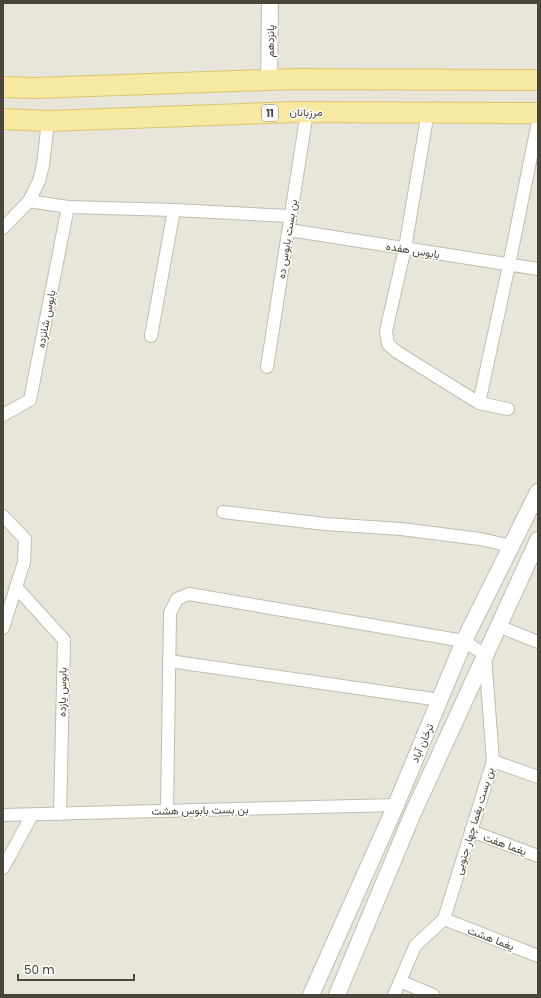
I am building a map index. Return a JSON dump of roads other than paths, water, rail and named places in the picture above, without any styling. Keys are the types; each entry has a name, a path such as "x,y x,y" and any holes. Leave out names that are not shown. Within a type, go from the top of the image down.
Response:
{"main road":[{"path":"3,87 35,88 269,80 538,80"},
{"name":"مرزبانان","path":"3,119 48,121 307,112 538,113"}],"street":[{"name":"پانزدهم","path":"269,80 270,3"},
{"name":"بن بست بابوس ده","path":"267,367 307,112"},
{"path":"428,112 405,248 386,331 388,344 397,352 479,403 508,409"},
{"path":"3,228 29,201 39,181 43,165 48,121"},
{"path":"479,403 538,122"},
{"path":"29,201 68,207 174,210 290,216"},
{"name":"بابوس شانزده","path":"3,415 30,400 68,207"},
{"path":"151,336 174,210"},
{"name":"بابوس هفده","path":"289,230 538,270"},
{"name":"ترخان آباد","path":"311,995 396,805 464,641 538,492"},
{"path":"223,512 326,524 401,529 480,539 511,546"},
{"path":"3,516 25,539 24,562 3,628"},
{"name":"ترخان آباد","path":"337,995 413,813 538,540"},
{"name":"بابوس یازده","path":"16,587 64,640 60,814"},
{"path":"167,811 170,613 177,599 189,594 464,641 485,655"},
{"path":"498,626 538,642"},
{"name":"بن بست یغما چهار جنوبی","path":"394,995 416,946 444,919 493,761 485,655"},
{"path":"170,661 440,700"},
{"path":"493,761 538,777"},
{"name":"بن بست بابوس هشت","path":"3,816 396,805"},
{"path":"3,868 32,815"},
{"name":"یغما هفت","path":"471,831 538,856"},
{"name":"یغما هشت","path":"444,919 538,956"},
{"path":"400,982 433,995"}]}
